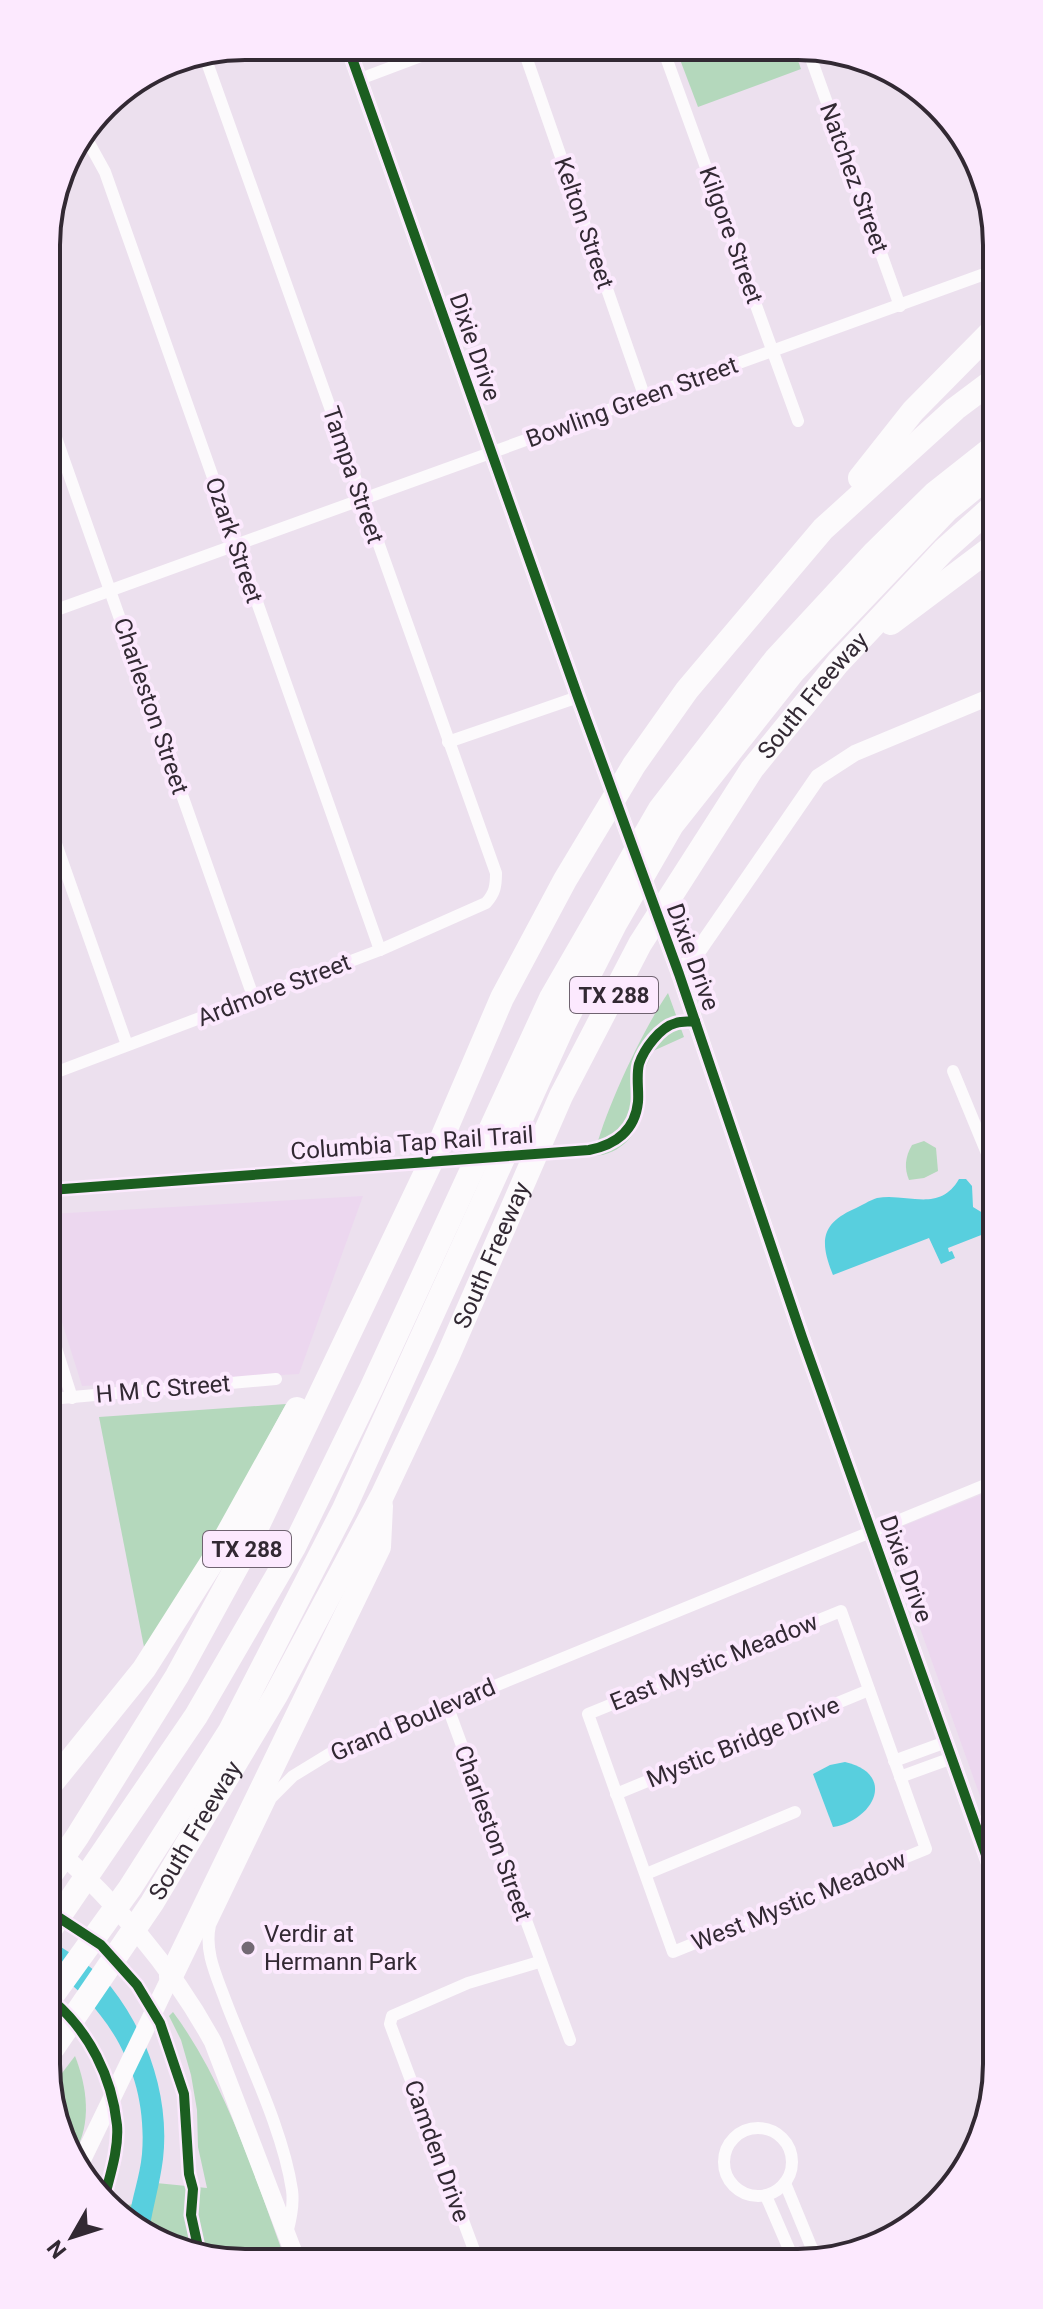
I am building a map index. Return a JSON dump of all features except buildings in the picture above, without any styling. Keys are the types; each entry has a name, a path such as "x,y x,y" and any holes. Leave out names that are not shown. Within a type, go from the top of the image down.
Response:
{"highway":[{"path":"794,561 913,411 983,340"},
{"name":"TX 288","path":"60,1861 177,1676 248,1546 439,1145 502,998 565,880 634,765 687,690 794,561 882,473 983,388"},
{"path":"60,1915 196,1716 294,1547 551,998 660,809 775,660 875,552 934,494 983,455"},
{"path":"60,1985 130,1888 230,1731 337,1523 564,1024 615,924 672,825 793,672 947,510 983,481"},
{"name":"South Freeway","path":"60,2037 152,1903 276,1695 382,1496 447,1358 561,1096 640,944 752,769 838,663 944,550 983,515"},
{"path":"838,663 983,554"},
{"path":"60,1773 144,1669 212,1562 389,1247"},
{"path":"166,1986 379,1547 382,1496"}],"main road":[{"path":"60,1852 102,1891 152,1951 166,1986 194,2009 213,2042 293,2249"},
{"path":"84,2155 166,1986"}],"street":[{"name":"Dixie Drive","path":"353,60 677,968 777,1264 983,1846"},
{"path":"360,79 410,60"},
{"name":"Kelton Street","path":"527,60 645,398"},
{"name":"Kilgore Street","path":"667,60 798,421"},
{"name":"Natchez Street","path":"812,61 900,306"},
{"name":"Tampa Street","path":"208,64 496,873 493,895"},
{"name":"Ozark Street","path":"90,144 105,172 380,950"},
{"name":"Bowling Green Street","path":"60,608 983,275"},
{"name":"Charleston Street","path":"60,449 254,999"},
{"path":"448,742 578,697"},
{"path":"677,968 696,954 818,777 855,753 983,700"},
{"path":"60,855 127,1045"},
{"name":"Ardmore Street","path":"60,1071 380,950 479,906 493,895"},
{"path":"953,1071 983,1144"},
{"path":"60,1360 72,1398"},
{"name":"H M C Street","path":"60,1399 276,1379"},
{"name":"Grand Boulevard","path":"287,2233 292,2214 292,2192 286,2165 210,1958 207,1941 210,1925 271,1798 280,1787 329,1754 983,1486"},
{"name":"East Mystic Meadow","path":"616,1794 588,1714 841,1611 869,1690"},
{"path":"869,1690 900,1777 949,1750"},
{"name":"Mystic Bridge Drive","path":"616,1794 869,1690"},
{"name":"Charleston Street","path":"447,1705 570,2040"},
{"path":"894,1761 949,1750"},
{"name":"West Mystic Meadow","path":"646,1874 673,1952 926,1849 900,1777"},
{"path":"616,1794 646,1874 795,1812"},
{"name":"Camden Drive","path":"474,2249 390,2024 392,2016 398,2012 468,1983 539,1962"},
{"path":"762,2128 772,2131 786,2142 792,2162 785,2183 766,2196 744,2193 728,2178 724,2156 727,2146 742,2132 762,2128"},
{"path":"785,2183 812,2248"},
{"path":"766,2196 789,2249"}],"shaded area":[{"path":"363,1196 299,1374 82,1386 60,1316 60,1213"},
{"path":"983,1494 983,1805 886,1533"}],"green space":[{"path":"680,60 798,60 801,69 698,107"},
{"path":"668,993 684,1037 653,1051 642,1078 641,1116 628,1141 612,1152 594,1156 625,1072"},
{"path":"924,1141 936,1148 938,1171 924,1178 909,1180 906,1167 908,1154 912,1145"},
{"path":"286,1404 194,1574 144,1647 99,1417"},
{"path":"173,2012 209,2069 224,2100 281,2249 233,2249 185,2239 163,2230 125,2205 139,2204 146,2182 207,2188 198,2147 197,2110 191,2075 181,2040 169,2016"},
{"path":"75,2056 86,2104 84,2129 79,2144 66,2112 61,2075"}],"water":[{"path":"959,1179 966,1179 972,1186 973,1207 983,1213 983,1234 948,1248 955,1258 941,1264 929,1238 833,1275 826,1253 826,1236 829,1228 843,1215 877,1198 932,1199 951,1190"},
{"path":"845,1762 871,1776 875,1786 874,1796 869,1807 859,1816 833,1827 813,1774 830,1765"},
{"path":"60,1947 83,1962 111,1987 136,2025 154,2068 164,2136 162,2168 151,2223 131,2210 142,2154 139,2099 132,2074 109,2027 74,1986 60,1975"}],"cycle path":[{"path":"353,60 679,974 802,1337 983,1846"},
{"name":"Columbia Tap Rail Trail","path":"60,1189 598,1148 622,1135 633,1121 638,1102 639,1064 649,1045 670,1025 695,1021"},
{"path":"60,1918 101,1945 137,1985 160,2023 184,2094 189,2174 193,2189 191,2215 197,2242"},
{"path":"60,2007 88,2041 110,2090 117,2143 107,2187"}],"place":[{"name":"Verdir at Hermann Park","path":"248,1948"}]}
